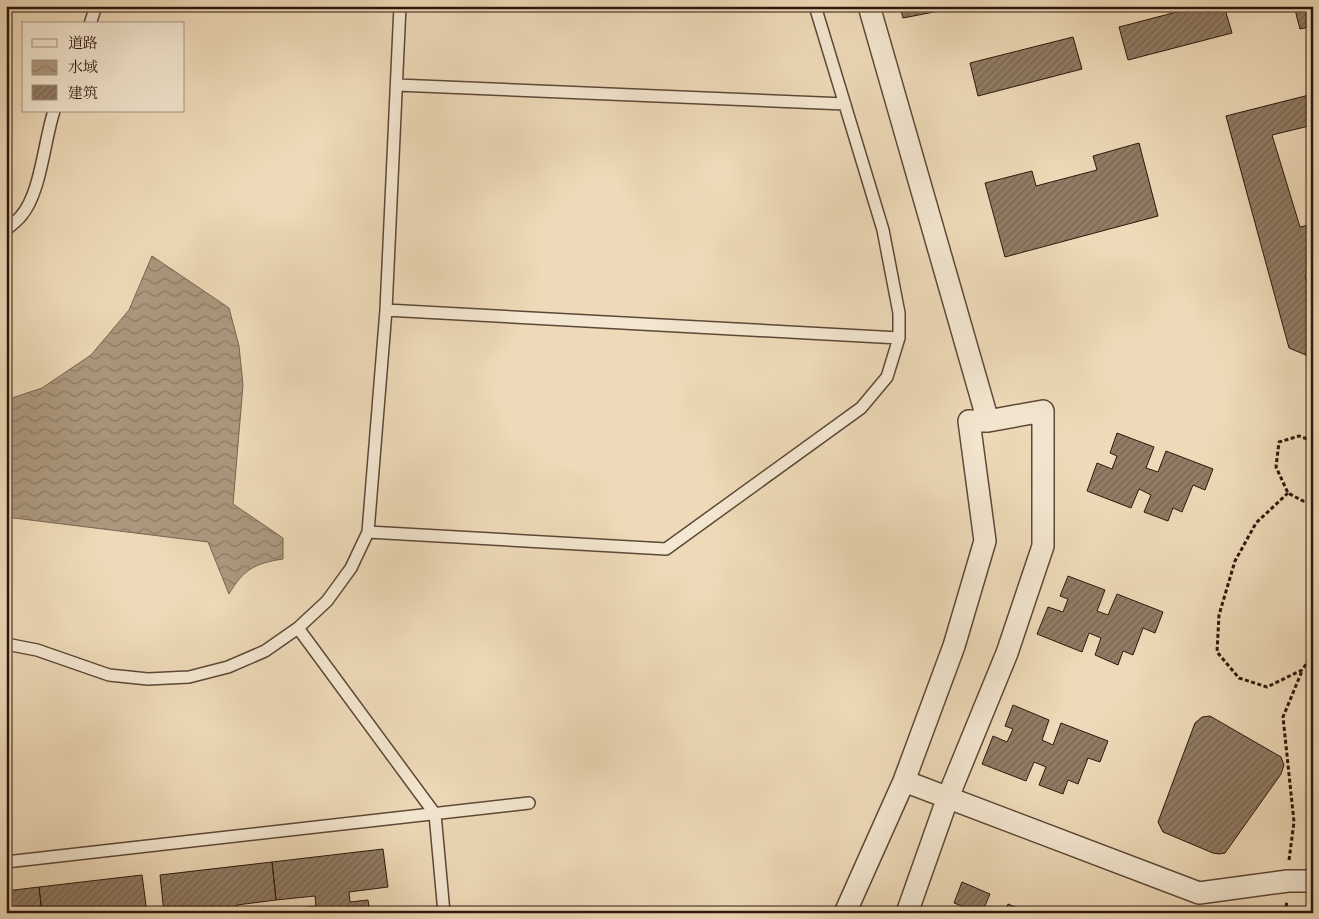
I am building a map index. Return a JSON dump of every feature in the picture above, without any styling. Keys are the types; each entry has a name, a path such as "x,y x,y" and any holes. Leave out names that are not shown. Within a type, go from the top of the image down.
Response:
{"street":[{"path":"869,6 988,421"},
{"path":"845,913 904,780 954,646 985,541 969,421 988,421 1043,411 1043,546 1007,653 948,797 907,913"},
{"path":"904,780 1200,893 1288,881 1313,881"}],"lane":[{"path":"91,22 96,6"},
{"path":"6,644 37,650 70,663 109,674 148,679 189,677 228,667 265,651 298,628 327,600 351,568 368,532 386,310 400,6"},
{"path":"368,532 666,549 861,408 887,377 899,338 899,312 883,230 815,6"},
{"path":"397,85 845,104"},
{"path":"6,230 22,215 35,190 48,128 54,112"},
{"path":"386,310 899,338"},
{"path":"298,628 435,814 444,913"},
{"path":"6,862 529,803"}],"path":[{"path":"1313,441 1299,436 1279,442 1276,466 1288,493 1303,501 1313,499"},
{"path":"1288,493 1256,523 1235,561 1219,615 1218,652 1239,678 1266,688 1302,670"},
{"path":"1285,913 1294,822 1284,717 1302,670 1313,654"}],"water":[{"path":"152,256 229,308 239,346 243,385 233,504 283,538 283,559 265,563 251,569 239,579 229,594 208,542 6,517 6,400 42,388 91,355 129,310"}],"building":[{"path":"900,6 965,6 903,18"},
{"path":"1200,6 1224,6 1232,33 1128,60 1119,27"},
{"path":"1294,6 1313,6 1313,26 1300,29"},
{"path":"1073,37 1082,69 978,96 970,63"},
{"path":"1313,94 1313,125 1272,135 1300,227 1313,224 1313,264 1305,276 1313,298 1313,358 1289,348 1226,116"},
{"path":"1139,143 1158,216 1005,257 985,183 1032,171 1036,186 1097,170 1093,156"},
{"path":"1117,433 1154,447 1146,468 1158,472 1166,451 1213,469 1205,490 1193,485 1182,512 1173,508 1168,521 1144,512 1151,495 1139,489 1131,508 1087,491 1097,463 1112,469 1117,456 1110,453"},
{"path":"1068,576 1105,590 1097,611 1108,615 1117,594 1163,612 1155,633 1143,628 1133,655 1123,651 1118,665 1095,655 1101,638 1089,633 1082,652 1037,634 1048,607 1063,612 1068,599 1060,596"},
{"path":"1013,705 1049,720 1042,740 1053,745 1061,723 1108,741 1100,762 1088,758 1078,784 1068,780 1063,794 1039,785 1046,767 1034,762 1026,781 982,764 993,736 1007,742 1013,729 1005,726"},
{"path":"1210,716 1281,757 1284,765 1281,774 1225,853 1219,854 1163,832 1158,822 1195,723 1202,717"},
{"path":"383,849 388,887 349,892 350,902 368,900 370,913 299,913 299,908 316,906 315,896 276,900 272,862"},
{"path":"272,862 276,900 237,905 238,913 204,913 204,909 164,913 160,875"},
{"path":"142,875 147,913 42,913 39,887"},
{"path":"962,882 990,894 982,913 959,913 962,906 954,903"},
{"path":"39,887 42,913 6,913 6,891"},
{"path":"1008,904 1030,913 1005,913"}]}
